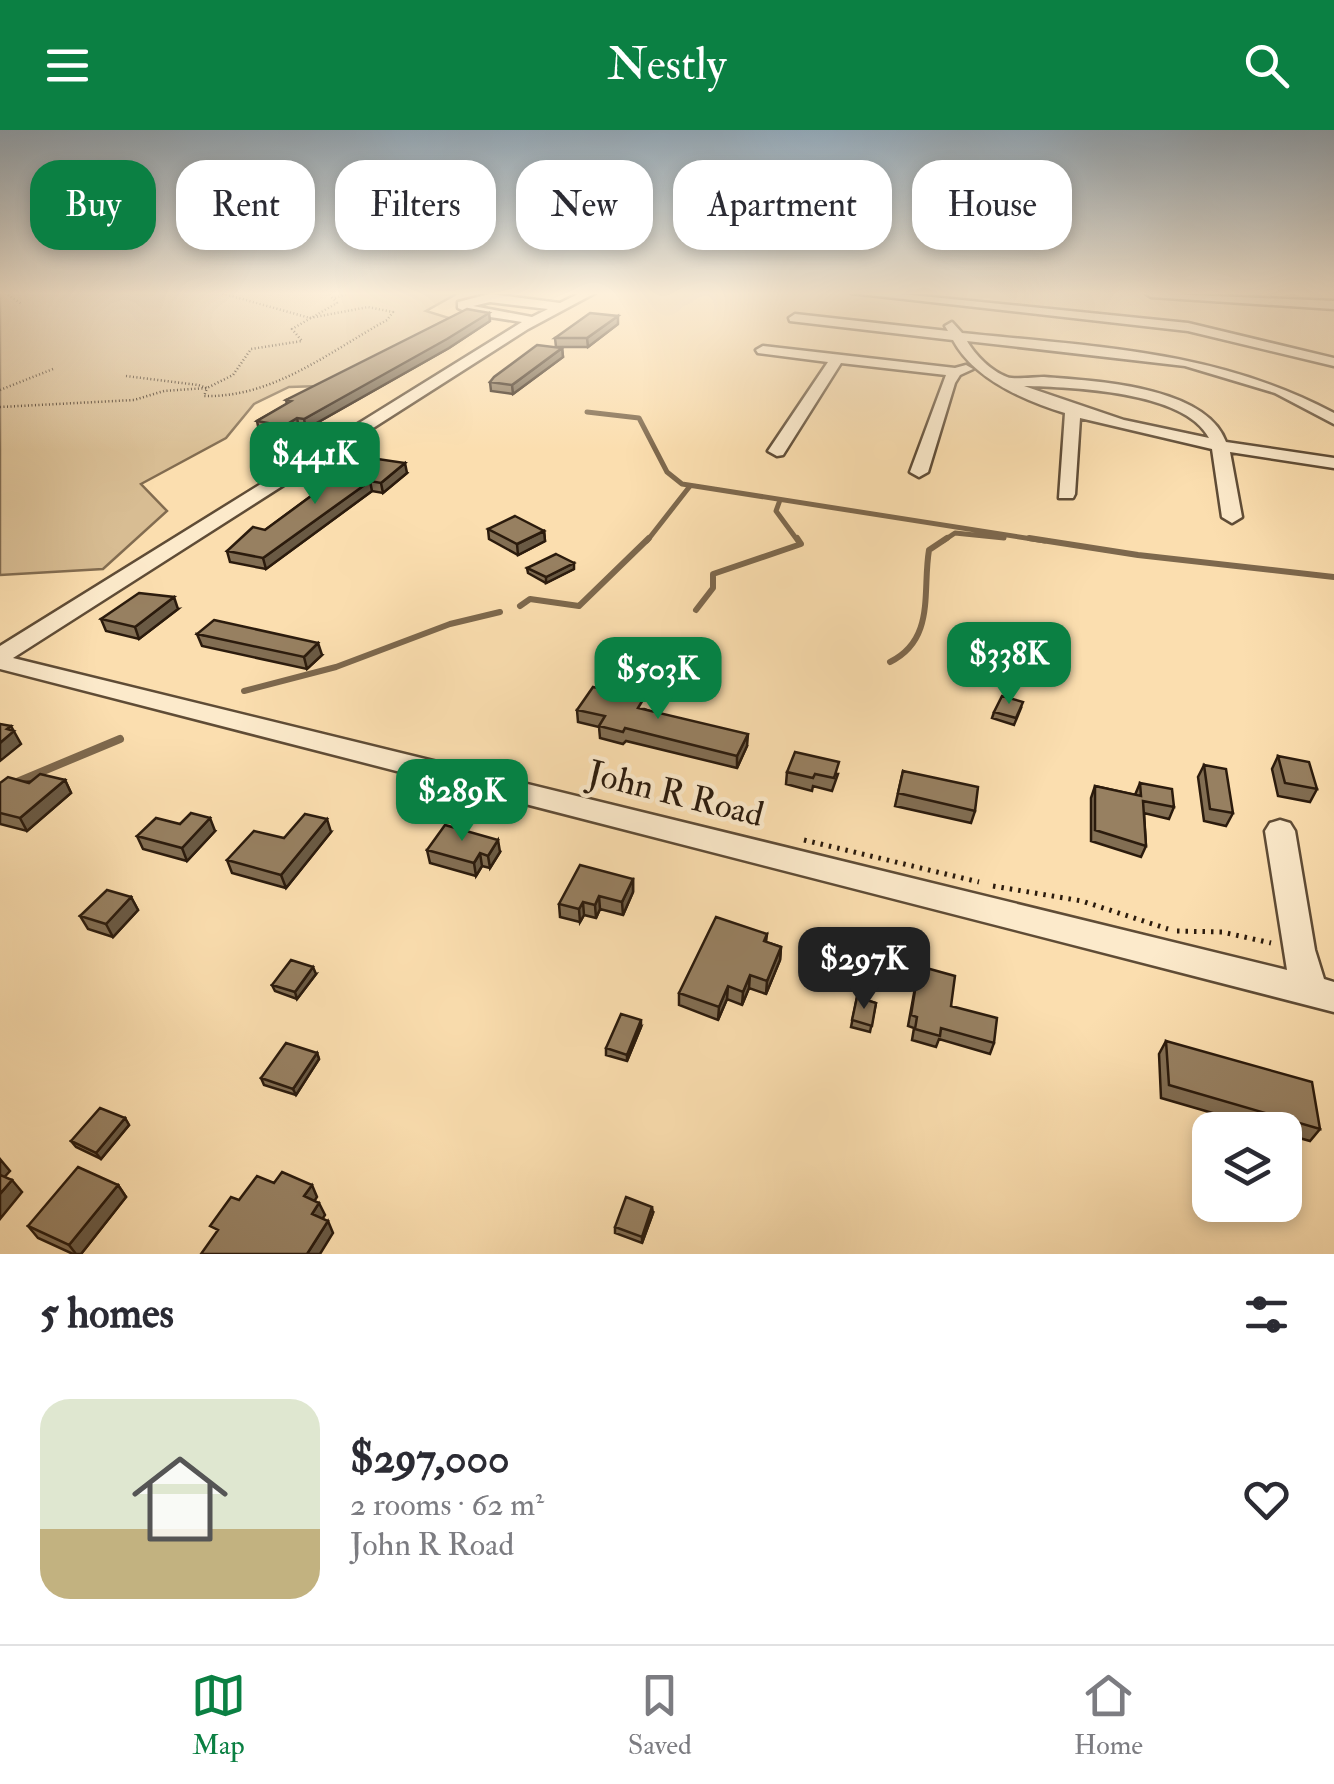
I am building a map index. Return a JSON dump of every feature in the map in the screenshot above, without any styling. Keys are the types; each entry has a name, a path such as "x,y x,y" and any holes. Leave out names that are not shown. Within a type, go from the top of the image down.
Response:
{"street":[{"path":"0,659 494,345"},
{"path":"963,345 981,366 1007,382 1121,426 1217,446 1334,462"},
{"path":"1061,345 1203,366 1280,390 1334,419"},
{"path":"1263,345 1334,362"},
{"path":"763,350 955,372 981,366"},
{"path":"777,451 837,359"},
{"path":"919,472 955,372"},
{"path":"1007,382 1114,390 1158,399 1196,414 1212,428 1232,517"},
{"path":"1066,494 1072,410"},
{"name":"John R Road","path":"0,659 1322,994"},
{"path":"1280,831 1298,950 1322,994"}],"path":[{"path":"0,407 134,400 164,391 208,388 233,375 251,349 271,345"},
{"path":"208,388 204,396 213,398 260,387 343,345"},
{"path":"0,390 53,369"},
{"path":"126,376 208,388"},
{"path":"801,839 991,886 1082,900 1178,931 1222,932 1298,950"}],"shaded area":[{"path":"0,345 397,345 320,386 289,387 254,404 226,438 141,484 167,511 103,569 0,575"}],"building":[{"path":"394,345 435,345 304,419 297,418 284,426 257,421 291,401 286,400"},
{"path":"536,345 562,348 512,385 490,382"},
{"path":"364,457 405,463 381,483 370,481 263,558 227,551 253,527 265,530"},
{"path":"515,516 544,531 517,544 488,529"},
{"path":"556,554 574,563 546,577 527,568"},
{"path":"139,593 174,597 135,627 101,619"},
{"path":"214,620 318,643 304,657 197,634"},
{"path":"593,687 644,698 638,708 748,734 737,756 625,728 623,732 599,726 605,716 577,710"},
{"path":"1002,696 1023,702 1016,718 994,712"},
{"path":"0,724 11,726 7,729 14,731 0,743"},
{"path":"795,752 839,762 834,778 787,772"},
{"path":"1278,756 1309,762 1317,789 1285,783"},
{"path":"1204,765 1226,769 1233,813 1210,809"},
{"path":"903,771 978,787 975,811 898,793"},
{"path":"40,774 65,780 20,818 0,813 0,783 8,777 29,783"},
{"path":"1140,783 1172,789 1174,807 1143,801 1146,846 1095,830 1095,786 1141,796"},
{"path":"191,813 210,818 182,848 137,836 156,818 180,824"},
{"path":"305,814 327,819 281,875 227,860 254,831 284,838"},
{"path":"445,825 498,840 488,856 480,853 474,863 427,850"},
{"path":"580,865 633,879 622,902 599,896 595,905 583,902 579,909 559,904"},
{"path":"107,890 131,897 106,924 80,916"},
{"path":"716,917 767,934 764,941 781,947 767,981 750,975 743,992 728,986 719,1007 679,993"},
{"path":"291,960 313,967 295,992 272,985"},
{"path":"919,966 955,976 951,1006 997,1018 994,1043 941,1028 940,1036 915,1029 917,1017 911,1015"},
{"path":"857,997 876,1003 872,1026 852,1020"},
{"path":"621,1014 641,1020 627,1055 606,1048"},
{"path":"1166,1041 1312,1082 1320,1129 1302,1124 1302,1112 1262,1112 1169,1085"},
{"path":"286,1043 317,1053 293,1089 261,1078"},
{"path":"100,1108 125,1118 96,1153 71,1141"},
{"path":"78,1167 118,1185 69,1245 28,1226"},
{"path":"282,1172 312,1185 304,1196 319,1203 312,1214 328,1221 307,1254 201,1254 218,1230 210,1226 231,1197 239,1200 257,1176 274,1183"},
{"path":"0,1175 12,1180 0,1194"},
{"path":"626,1197 652,1207 642,1237 615,1227"}],"waterway":[{"path":"587,412 639,418 667,472 682,484 1045,541"},
{"path":"647,541 690,486"},
{"path":"780,500 776,511 798,541"},
{"path":"943,541 955,533 1004,538"},
{"path":"520,606 530,599 579,606 649,538"},
{"path":"696,610 713,588 713,574 801,544 797,538"},
{"path":"890,662 915,641 924,613 929,550 947,538"},
{"path":"1029,538 1138,555 1334,577"},
{"path":"244,691 336,667 450,624 500,612"},
{"path":"0,789 120,739"}]}
